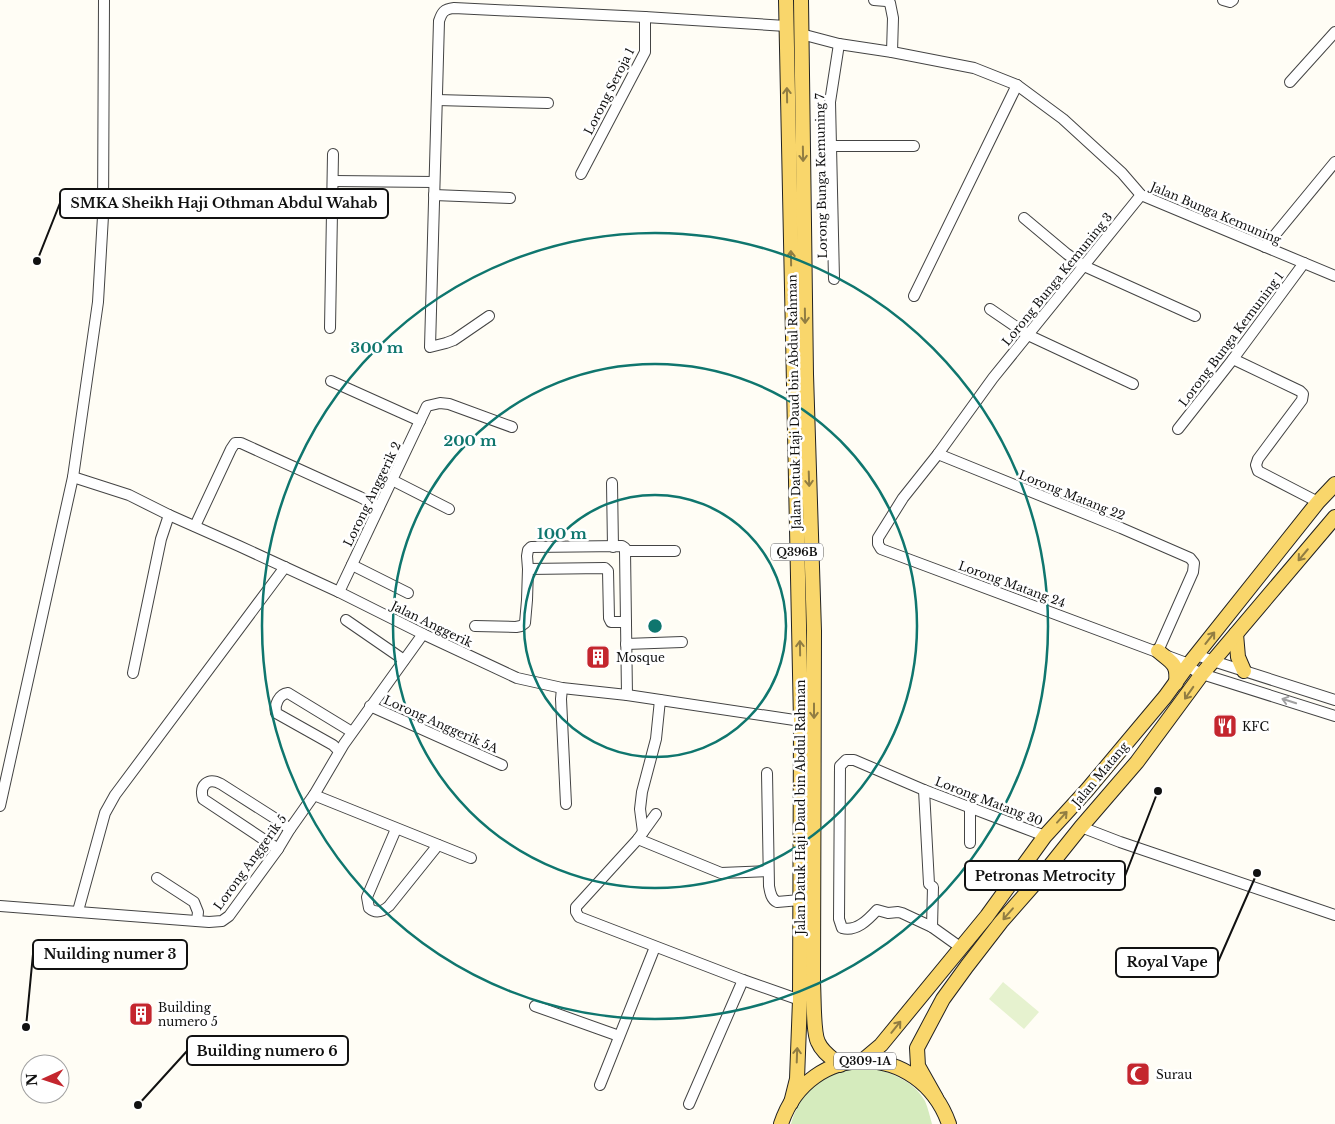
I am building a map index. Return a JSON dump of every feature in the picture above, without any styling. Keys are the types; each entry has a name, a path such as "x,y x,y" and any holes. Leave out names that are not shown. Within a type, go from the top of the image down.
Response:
{"main road":[{"name":"Jalan Datuk Haji Daud bin Abdul Rahman","path":"786,0 801,721 800,1000 797,1079 791,1103"},
{"name":"Jalan Datuk Haji Daud bin Abdul Rahman","path":"801,0 806,374 814,630 814,984 817,1041 826,1053 840,1065"},
{"name":"Jalan Matang","path":"862,1061 882,1045 987,916 1045,836 1087,790 1176,683 1318,502 1335,484"},
{"name":"Jalan Matang","path":"936,1098 918,1066 917,1048 943,999 1001,922 1137,762 1202,674 1335,517"},
{"path":"1236,634 1238,657 1244,670"},
{"path":"1158,651 1175,665 1177,672 1176,683"},
{"name":"Q309-1A","path":"781,1124 796,1095 808,1082 823,1072 840,1065 871,1061 890,1065 908,1072 923,1084 936,1098 948,1124"}],"street":[{"path":"0,806 73,478 98,302 103,199 104,0"},
{"path":"874,0 890,3 892,52"},
{"path":"1223,0 1230,2 1233,0"},
{"path":"489,316 454,340 430,347 436,100 439,21 442,13 447,9 454,8 786,26"},
{"name":"Lorong Seroja 1","path":"581,174 645,52 646,17"},
{"path":"1290,82 1335,32"},
{"name":"Jalan Bunga Kemuning","path":"801,34 839,44 974,68 1017,85 1063,119 1122,173 1141,195 1335,276"},
{"name":"Lorong Bunga Kemuning 7","path":"834,279 830,102 839,44"},
{"path":"914,296 1017,85"},
{"path":"436,100 548,103"},
{"path":"830,146 914,146"},
{"path":"330,328 333,154"},
{"path":"1265,247 1335,162"},
{"path":"333,181 434,182"},
{"path":"434,195 510,198"},
{"name":"Lorong Bunga Kemuning 3","path":"903,498 938,454 993,378 1141,195"},
{"path":"103,199 258,206"},
{"path":"1024,218 1084,266 1195,316"},
{"name":"Lorong Bunga Kemuning 1","path":"1178,429 1304,263"},
{"path":"990,309 1028,335 1133,384"},
{"path":"1233,359 1303,394 1302,400 1258,459 1256,465 1258,471 1318,502"},
{"path":"331,381 420,421"},
{"name":"Lorong Anggerik 2","path":"339,592 427,406 440,403 449,404 512,427"},
{"path":"195,526 235,443 241,443 379,507"},
{"name":"Lorong Matang 22","path":"938,454 1190,558 1194,562 1193,572 1158,651"},
{"name":"Jalan Anggerik","path":"73,478 128,495 339,592 517,678 562,688 627,695 801,721"},
{"path":"392,480 448,509"},
{"path":"612,484 613,547"},
{"name":"Lorong Matang 24","path":"903,498 878,538 878,544 881,549 1191,662"},
{"path":"133,673 161,539 169,515"},
{"path":"475,626 522,626 525,623 527,556 531,546 622,546 625,551 627,695"},
{"path":"625,551 675,551"},
{"path":"352,565 408,593"},
{"path":"78,911 105,813 115,795 285,567"},
{"path":"528,569 605,568 608,571 609,618 611,622 626,622"},
{"path":"346,620 404,660"},
{"name":"Lorong Anggerik 5","path":"0,906 209,922 222,921 229,916 278,849 314,795 339,751 423,634"},
{"path":"626,644 682,642"},
{"path":"1213,661 1334,699 1332,715 1202,674 1191,662 1213,661"},
{"path":"562,688 566,804"},
{"path":"339,751 332,745 276,713 275,708 279,698 284,694 288,694 352,732"},
{"path":"641,835 640,809 642,792 656,739 660,700"},
{"name":"Lorong Anggerik 5A","path":"370,706 502,765"},
{"name":"Lorong Matang 30","path":"932,927 898,912 888,913 877,910 856,928 848,930 842,928 839,918 840,766 846,760 854,760 924,790 1045,836"},
{"path":"767,773 769,886 774,901 800,900"},
{"path":"278,849 206,802 202,794 204,787 210,781 216,781 234,790 290,829"},
{"path":"924,790 929,884 933,887 932,927 960,947"},
{"path":"314,795 471,858"},
{"path":"970,808 970,843"},
{"path":"656,814 641,835 576,907 578,916 742,980 800,1000"},
{"path":"1081,827 1335,915"},
{"path":"396,828 367,897 369,908 374,912 382,911 389,906 438,845"},
{"path":"641,835 720,873 768,871"},
{"path":"157,878 194,902 198,912 196,921"},
{"path":"600,1085 656,947"},
{"path":"689,1104 742,980"},
{"path":"535,1006 619,1036"}],"green space":[{"path":"1003,982 1039,1012 1024,1029 989,999"},
{"path":"869,1067 901,1078 914,1088 925,1101 932,1124 791,1124 794,1114 804,1097 818,1082 836,1073"}],"place":[{"name":"SMKA Sheikh Haji Othman Abdul Wahab","path":"37,261"},
{"name":"Mosque","path":"598,657"},
{"name":"KFC","path":"1225,726"},
{"name":"Petronas Metrocity","path":"1158,791"},
{"name":"Royal Vape","path":"1257,873"},
{"name":"Building numero 5","path":"141,1014"},
{"name":"Nuilding numer 3","path":"26,1027"},
{"name":"Surau","path":"1138,1074"},
{"name":"Building numero 6","path":"138,1105"}]}
